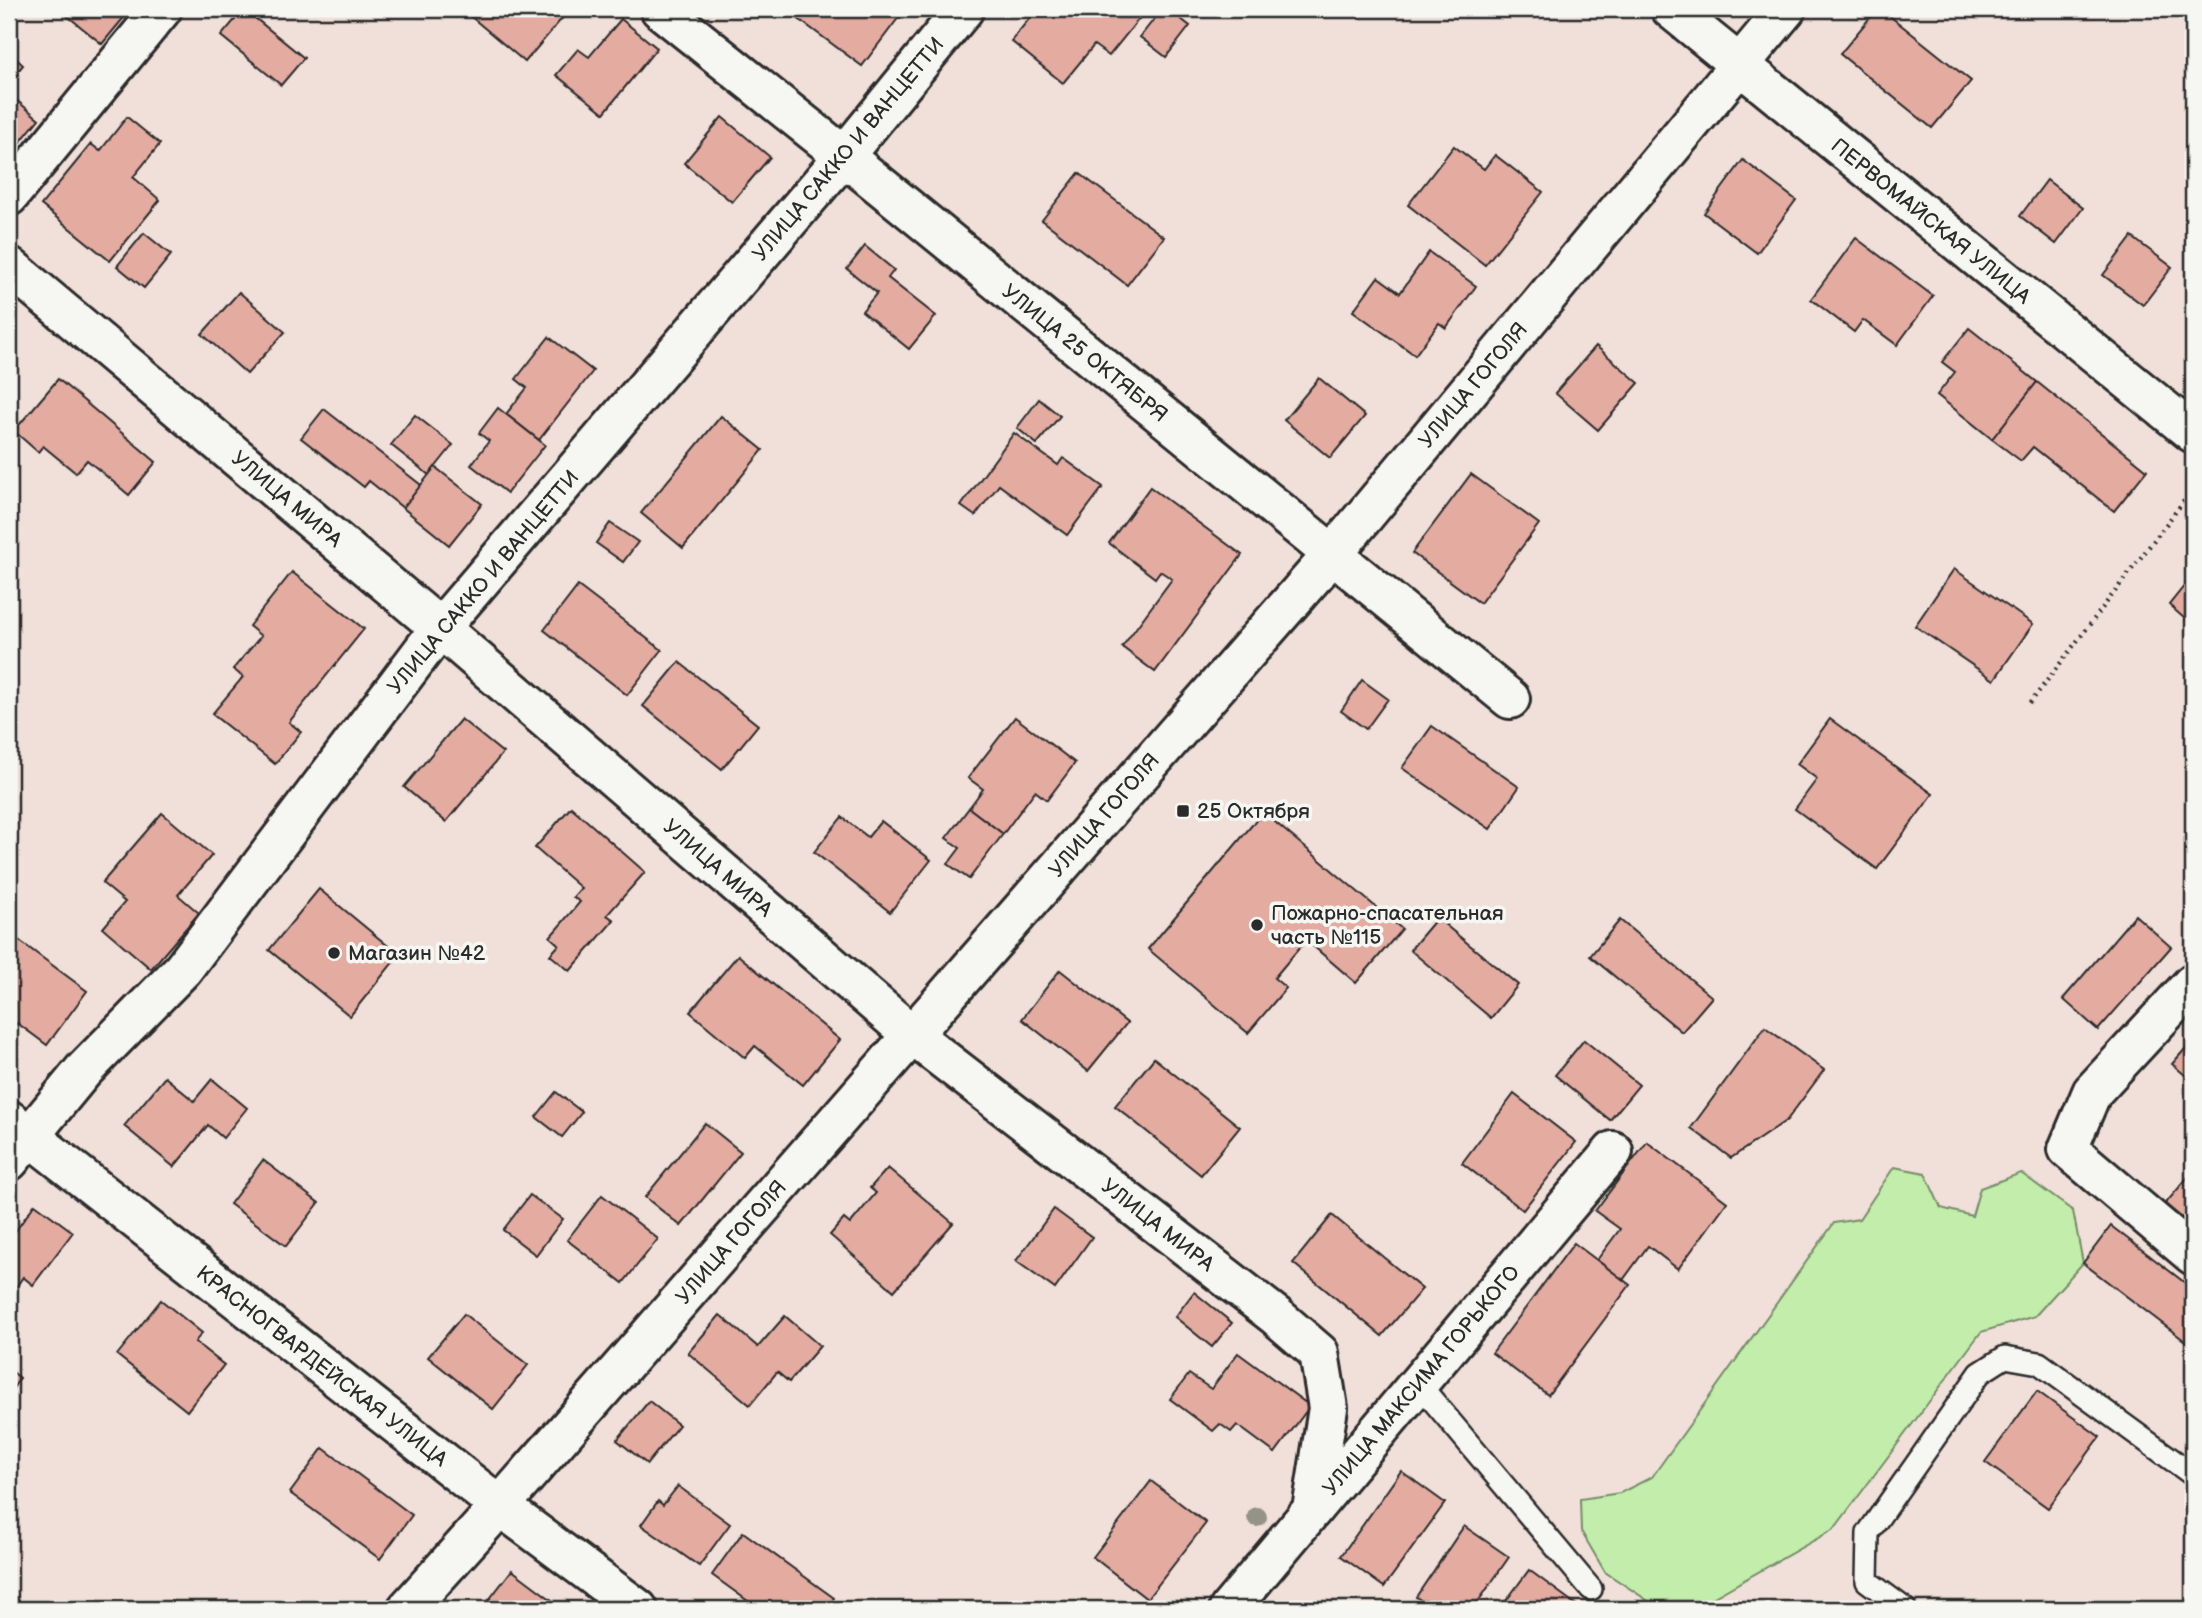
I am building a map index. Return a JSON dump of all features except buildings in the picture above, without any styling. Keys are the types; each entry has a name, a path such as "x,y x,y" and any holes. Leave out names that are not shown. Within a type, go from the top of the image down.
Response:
{"street":[{"path":"9,196 162,9"},
{"name":"УЛИЦА 25 ОКТЯБРЯ","path":"660,9 1510,699"},
{"name":"УЛИЦА САККО И ВАНЦЕТТИ","path":"16,1139 183,969 440,628 844,156 964,9"},
{"name":"ПЕРВОМАЙСКАЯ УЛИЦА","path":"1671,9 2193,433"},
{"name":"УЛИЦА ГОГОЛЯ","path":"407,1609 1332,555 1786,9"},
{"name":"УЛИЦА МИРА","path":"9,265 440,628 912,1035 1276,1316 1319,1353 1328,1408 1312,1510"},
{"path":"2193,983 2092,1092 2068,1149 2193,1255"},
{"name":"КРАСНОГВАРДЕЙСКАЯ УЛИЦА","path":"16,1139 638,1609"},
{"name":"УЛИЦА МАКСИМА ГОРЬКОГО","path":"1229,1609 1613,1151"}],"lane":[{"path":"1905,1609 1867,1581 1868,1533 1980,1373 2005,1357 2039,1363 2193,1475"},
{"path":"1418,1382 1591,1589"}],"path":[{"path":"2030,703 2193,489"}],"green space":[{"path":"1894,1167 1925,1173 1941,1208 1972,1216 1980,1188 2021,1173 2073,1211 2083,1263 2035,1316 1981,1332 1834,1529 1693,1609 1650,1602 1605,1572 1581,1531 1580,1499 1620,1493 1652,1477 1834,1223 1859,1219"}],"place":[{"name":"25 Октября","path":"1183,811"},
{"name":"Пожарно-спасательная часть №115","path":"1257,925"},
{"name":"Магазин №42","path":"334,953"}]}
